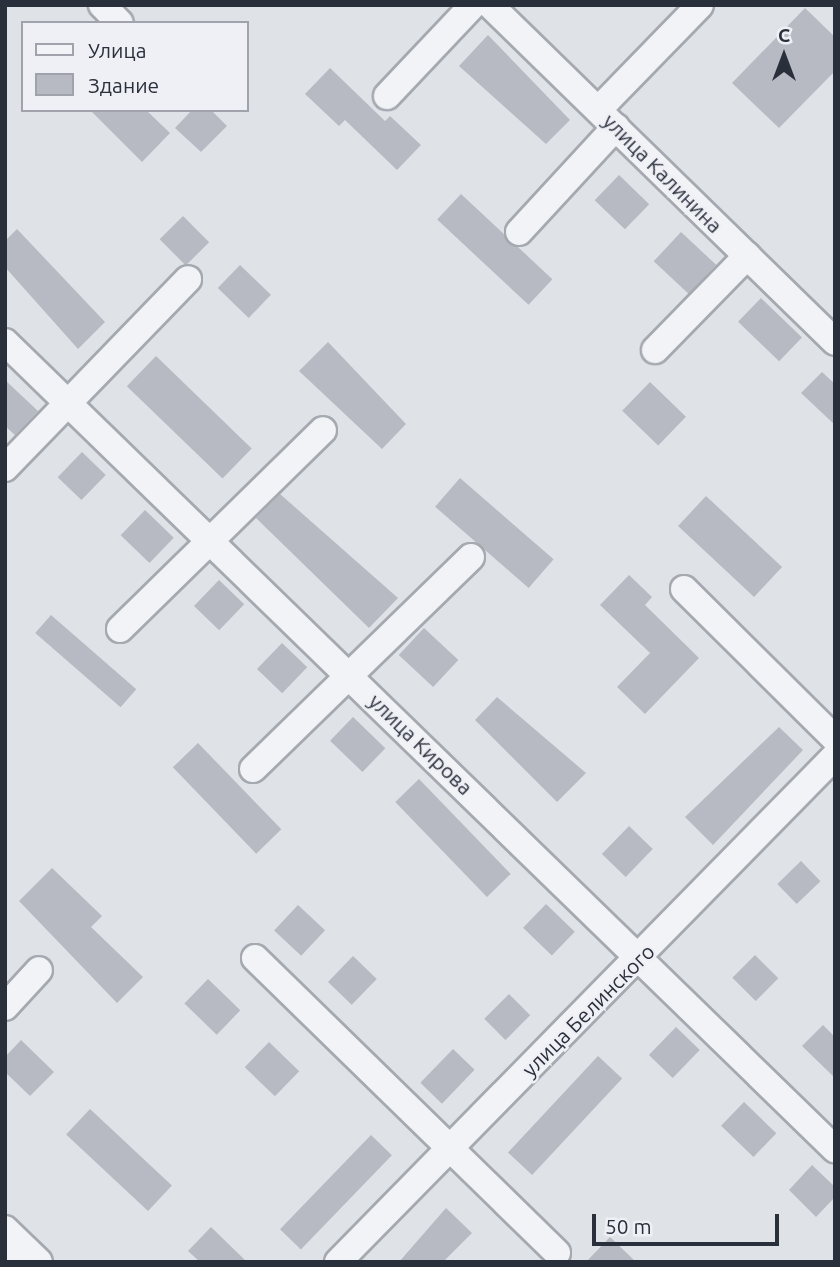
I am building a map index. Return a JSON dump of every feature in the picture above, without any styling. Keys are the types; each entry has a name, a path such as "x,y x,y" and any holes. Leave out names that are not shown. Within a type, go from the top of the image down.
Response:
{"street":[{"path":"102,5 118,21"},
{"path":"387,96 473,5"},
{"name":"улица Калинина","path":"490,5 747,256 831,330"},
{"path":"519,232 607,118 700,5"},
{"path":"655,350 747,256"},
{"path":"5,468 65,400 188,279"},
{"name":"улица Кирова","path":"5,342 641,957 835,1149"},
{"path":"120,629 207,537 323,430"},
{"path":"253,769 471,557"},
{"path":"684,589 835,739"},
{"name":"улица Белинского","path":"338,1262 641,957 835,756"},
{"path":"255,958 448,1150 558,1253"},
{"path":"5,1007 39,970"},
{"path":"5,1229 39,1262"}],"building":[{"path":"805,8 835,37 835,71 779,128 732,83"},
{"path":"488,35 570,120 546,144 459,66"},
{"path":"330,68 385,121 390,116 421,145 397,170 345,120 339,126 305,94"},
{"path":"92,112 148,112 170,133 142,162"},
{"path":"190,112 213,112 227,126 201,152 175,128"},
{"path":"619,175 649,204 625,229 595,200"},
{"path":"461,194 552,279 529,305 437,220"},
{"path":"183,216 209,242 186,265 160,239"},
{"path":"17,229 105,322 78,349 5,267 5,241"},
{"path":"681,232 716,265 689,294 654,261"},
{"path":"240,265 271,295 249,318 218,288"},
{"path":"761,298 802,338 779,361 738,322"},
{"path":"328,342 406,424 382,449 299,371"},
{"path":"156,356 252,448 222,479 127,386"},
{"path":"822,372 835,384 835,425 801,393"},
{"path":"5,380 38,411 15,435 5,426"},
{"path":"650,382 686,417 658,446 622,411"},
{"path":"82,452 106,475 81,500 58,477"},
{"path":"460,478 554,559 529,588 435,507"},
{"path":"280,494 398,598 369,628 256,518"},
{"path":"706,496 782,567 754,597 678,526"},
{"path":"145,510 174,538 149,563 121,535"},
{"path":"629,575 652,597 645,605 699,658 645,714 617,687 650,653 600,605"},
{"path":"219,580 244,604 219,630 194,606"},
{"path":"51,615 136,689 121,707 35,633"},
{"path":"424,628 458,660 433,687 399,655"},
{"path":"282,643 307,667 282,693 257,669"},
{"path":"497,697 586,773 557,802 475,720"},
{"path":"353,717 385,748 362,772 330,741"},
{"path":"779,727 803,750 713,845 685,817"},
{"path":"198,743 281,829 256,854 173,767"},
{"path":"419,779 511,874 487,897 395,802"},
{"path":"629,826 653,849 626,877 602,854"},
{"path":"801,861 820,881 797,904 777,884"},
{"path":"52,868 102,916 91,927 143,977 117,1003 19,901"},
{"path":"546,904 575,932 552,956 523,928"},
{"path":"298,905 325,930 301,956 274,931"},
{"path":"755,955 778,978 756,1001 732,978"},
{"path":"353,956 377,979 352,1005 328,982"},
{"path":"208,979 240,1010 217,1035 184,1003"},
{"path":"509,994 530,1015 505,1040 484,1019"},
{"path":"823,1025 835,1037 835,1078 802,1046"},
{"path":"676,1027 700,1050 673,1078 649,1055"},
{"path":"21,1040 54,1072 30,1096 5,1072 5,1057"},
{"path":"269,1042 299,1071 275,1096 245,1067"},
{"path":"453,1049 475,1070 442,1104 420,1083"},
{"path":"598,1056 622,1079 532,1175 508,1153"},
{"path":"744,1102 776,1133 753,1157 721,1126"},
{"path":"90,1109 172,1185 148,1211 66,1135"},
{"path":"371,1135 392,1155 301,1249 280,1229"},
{"path":"812,1165 835,1187 835,1197 816,1217 789,1190"},
{"path":"446,1208 472,1233 443,1262 399,1262"},
{"path":"211,1227 247,1262 200,1262 188,1251"},
{"path":"610,1237 636,1262 586,1262"}]}
